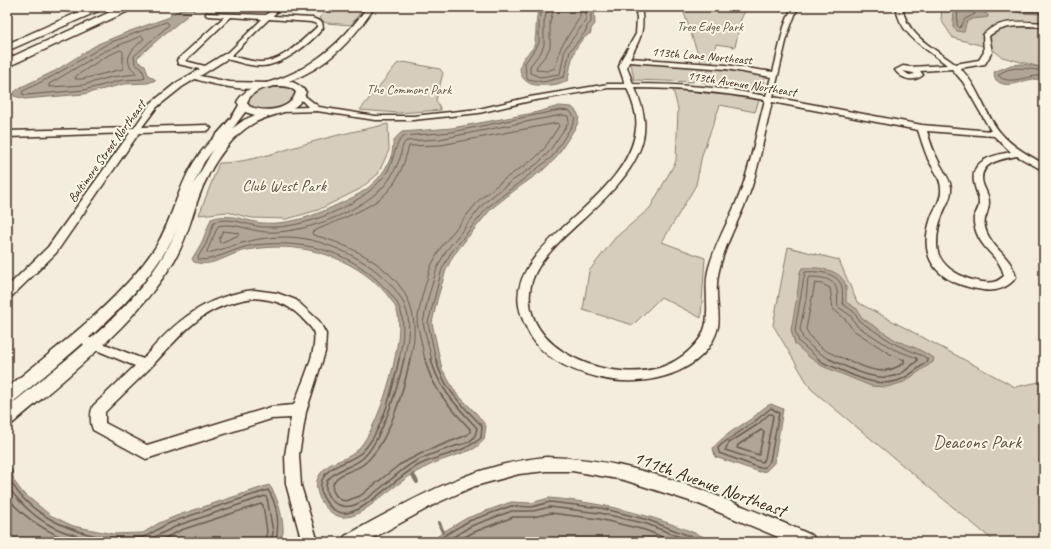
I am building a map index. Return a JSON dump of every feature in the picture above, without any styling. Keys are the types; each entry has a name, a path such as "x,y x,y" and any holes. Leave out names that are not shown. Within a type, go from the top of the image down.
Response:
{"highway":[{"path":"7,48 100,7"},
{"path":"7,63 129,7"}],"street":[{"name":"Baltimore Street Northeast","path":"7,294 52,250 154,105 179,85 225,56 278,7"},
{"path":"7,397 108,311 138,278 161,248 169,233 194,169 211,145 240,114 245,96 250,92 269,84 297,76 331,52 350,36 371,7"},
{"path":"7,418 118,322 135,303 165,263 182,232 191,203 202,178 217,152 241,126 255,118 295,103 304,80 344,50 358,37 379,7"},
{"path":"638,7 641,27 640,36 623,67 628,85 638,105 641,122 639,138 626,164 613,185 542,254 531,269 525,285 524,300 526,316 536,334 549,349 567,362 588,370 612,376 643,377 665,372 682,364 695,354 706,341 712,327 713,310 711,291 715,262 748,185 759,147 786,29 795,7"},
{"path":"899,7 898,13 904,26 926,47 954,66 966,80 997,134 1018,153 1044,168"},
{"path":"208,14 312,20 320,23 321,25 300,45 271,63 259,64 225,56"},
{"path":"206,69 182,62 181,60 230,15"},
{"path":"913,69 965,66 982,62 988,52 986,35 991,29 1018,24 1044,24"},
{"name":"113th Lane Northeast","path":"626,60 726,67 775,75"},
{"path":"193,76 231,86 285,84 300,92 308,103 317,109"},
{"name":"113th Avenue Northeast","path":"276,111 317,109 375,118 421,118 479,112 530,99 577,90 628,85 697,87 769,98 922,128 997,134"},
{"path":"231,86 250,110 276,111"},
{"path":"7,134 206,128"},
{"path":"922,128 932,157 942,173 947,192 946,199 934,224 932,235 933,255 938,264 946,272 957,278 978,285 995,286 1003,283 1010,277 1007,263 985,239 981,229 979,219 983,211 984,196 977,179 979,170 990,160 1018,153"},
{"path":"299,411 271,413 146,452 98,426 98,410 145,365 156,351 185,322 202,310 246,293 262,293 296,304 320,332 322,344 299,411 293,453 293,482 310,542"},
{"path":"78,337 145,365"},
{"name":"111th Avenue Northeast","path":"351,542 435,496 462,485 519,467 549,465 595,467 639,475 700,497 788,532 807,542"}],"green space":[{"path":"329,7 364,7 351,25 326,23 319,18"},
{"name":"Tree Edge Park","path":"682,7 747,7 741,19 735,47 716,44 712,63 701,63"},
{"path":"942,7 1044,7 1044,68 1002,57 991,48 953,38 941,20"},
{"name":"The Commons Park","path":"404,62 440,69 443,73 436,100 441,110 398,113 360,110 397,64"},
{"path":"631,63 705,67 693,82 634,80"},
{"path":"709,68 766,75 761,91 701,82"},
{"path":"280,85 292,88 296,94 292,101 287,105 281,108 261,110 255,109 247,102 253,94 260,89"},
{"path":"673,89 728,94 759,100 755,112 720,105 702,155 696,185 662,242 705,258 701,318 661,297 633,325 583,310 589,271 615,238 650,208 676,161 678,109"},
{"name":"Club West Park","path":"388,124 389,150 378,174 360,189 318,210 287,219 252,218 227,212 199,215 219,163 258,158 331,137"},
{"name":"Deacons Park","path":"788,247 839,260 857,302 1015,387 1044,381 1044,542 995,542 811,389 773,325"}],"water":[{"path":"189,7 198,7 137,58 138,62 145,65 148,75 156,80 148,83 124,84 84,94 25,99 14,96 13,93 21,87 55,71 98,44 170,17 171,14"},
{"path":"539,7 594,7 595,24 591,29 591,33 580,42 574,54 568,80 557,84 533,85 523,78 520,70 522,61 535,44"},
{"path":"954,7 976,8 988,15 988,17 969,20 966,23 964,32 959,31 953,27"},
{"path":"1005,7 1044,7 1044,14 1020,13"},
{"path":"1022,64 1044,68 1044,80 1030,80 1006,85 995,79 994,72 1011,65"},
{"path":"559,106 572,107 577,112 579,117 577,125 555,159 543,170 491,209 468,237 453,256 446,270 437,300 432,323 442,369 456,393 476,413 486,426 484,440 472,450 437,462 417,472 358,514 346,517 336,515 326,507 319,496 317,490 318,478 330,465 354,453 363,443 372,428 380,409 393,367 399,329 396,309 387,294 371,279 357,269 342,261 310,250 277,247 260,248 243,251 213,262 194,262 192,259 202,242 211,219 224,216 262,223 273,223 293,221 313,215 356,195 374,183 385,169 392,153 393,144 398,135 402,132 452,128 534,113"},
{"path":"802,268 820,268 837,274 845,283 846,302 857,309 862,318 897,341 916,348 934,358 933,362 904,382 887,387 871,386 822,366 809,357 795,344 791,330 800,272"},
{"path":"771,404 783,409 774,463 766,471 760,472 715,457 713,448 717,443"},
{"path":"7,469 12,470 14,481 22,492 50,515 73,526 113,534 143,533 159,523 176,516 269,485 275,494 282,521 283,533 279,542 21,542 7,533"},
{"path":"549,498 592,503 634,512 675,525 715,542 431,542 443,532 467,518 511,502 531,503"}],"waterway":[{"path":"413,475 417,482"},
{"path":"439,523 443,532"}]}
